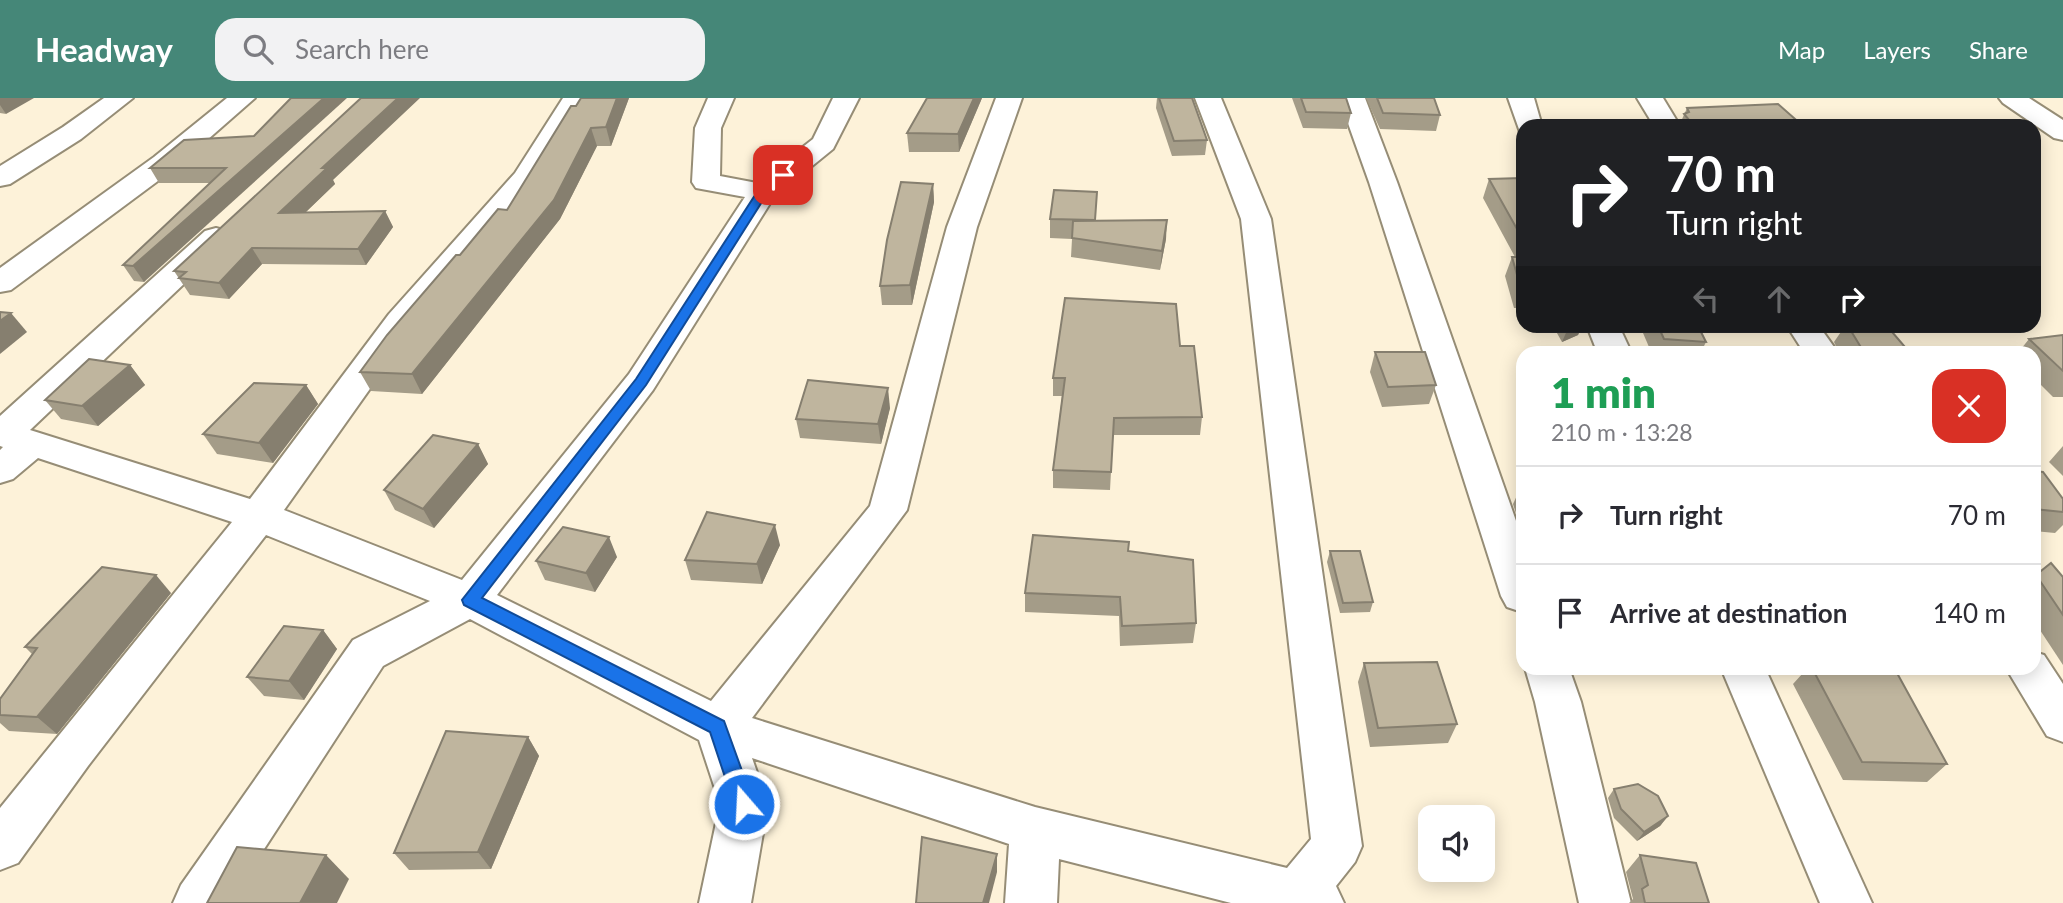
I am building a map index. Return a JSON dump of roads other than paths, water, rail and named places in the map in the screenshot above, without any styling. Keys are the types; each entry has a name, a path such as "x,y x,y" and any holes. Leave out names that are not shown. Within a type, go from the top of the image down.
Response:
{"street":[{"path":"0,178 72,133 120,98"},
{"path":"0,283 164,163 242,98"},
{"path":"0,847 71,752 259,516 401,321 526,178 576,98"},
{"path":"721,98 708,128 706,181 763,192"},
{"path":"199,903 368,653 470,600 641,382 763,192 824,143 846,98"},
{"path":"718,727 888,510 962,227 1009,98"},
{"path":"233,220 9,444 259,516 470,600 718,727 1035,830 1305,900 1337,846 1256,219 1208,98"},
{"path":"1352,98 1383,182 1516,578"},
{"path":"1521,98 1527,119"},
{"path":"1650,98 1663,119"},
{"path":"2012,98 2063,132"},
{"path":"1549,675 1605,903"},
{"path":"1746,675 1846,903"},
{"path":"2033,675 2063,722"},
{"path":"718,727 744,804 725,903"},
{"path":"1031,903 1035,830"}]}
